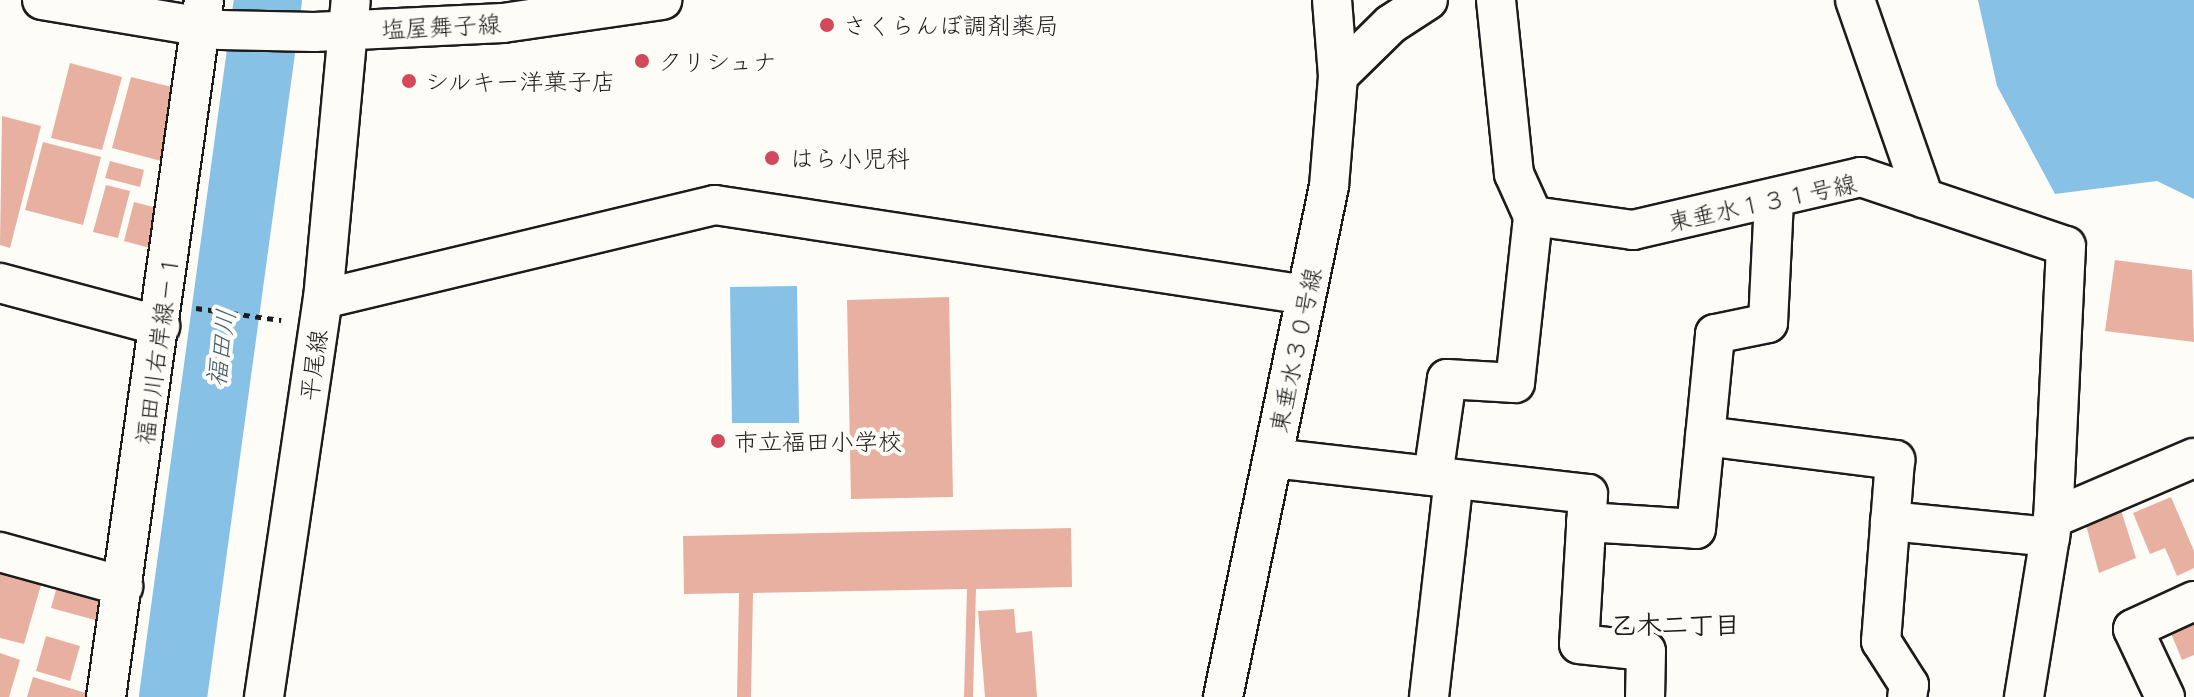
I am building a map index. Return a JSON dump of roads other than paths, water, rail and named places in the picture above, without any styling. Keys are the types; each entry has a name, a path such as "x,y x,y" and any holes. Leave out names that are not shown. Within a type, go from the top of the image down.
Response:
{"street":[{"path":"42,0 210,19"},
{"name":"塩屋舞子線","path":"210,19 503,23 662,0"},
{"name":"東垂水３０号線","path":"1223,697 1329,186 1338,76 1332,0"},
{"path":"1338,76 1391,24 1428,0"},
{"path":"1429,697 1447,379 1515,383 1533,216 1514,174 1505,40 1496,0"},
{"path":"1855,0 1924,198"},
{"name":"福田川右岸線－１","path":"106,697 123,586 175,316 210,19"},
{"name":"平尾線","path":"264,697 323,299 338,21"},
{"name":"東垂水１３１号線","path":"1533,216 1633,230 1774,202 1861,177 2066,246 2052,527"},
{"path":"1586,522 1696,529 1715,334 1768,323 1774,202"},
{"path":"323,299 715,205 1306,295"},
{"path":"0,283 175,316"},
{"path":"1705,436 1895,460 1881,641 1909,685 1907,697"},
{"path":"1273,458 1588,494 1579,644 1646,651 1645,697"},
{"path":"1890,521 2052,527 2194,458"},
{"path":"2024,697 2052,527"},
{"path":"0,552 123,586"},
{"path":"2165,697 2133,629 2194,601"}],"water":[{"path":"1978,0 2194,0 2194,199 2157,181 2055,194 1997,86"},
{"path":"797,286 799,423 732,423 730,287"}],"waterway":[{"name":"福田川","path":"173,697 268,0"}],"place":[{"name":"さくらんぼ調剤薬局","path":"827,25"},
{"name":"クリシュナ","path":"642,61"},
{"name":"シルキー洋菓子店","path":"409,81"},
{"name":"はら小児科","path":"772,158"},
{"name":"市立福田小学校","path":"718,441"}],"district":[{"name":"乙木二丁目","path":"1675,624"}]}
